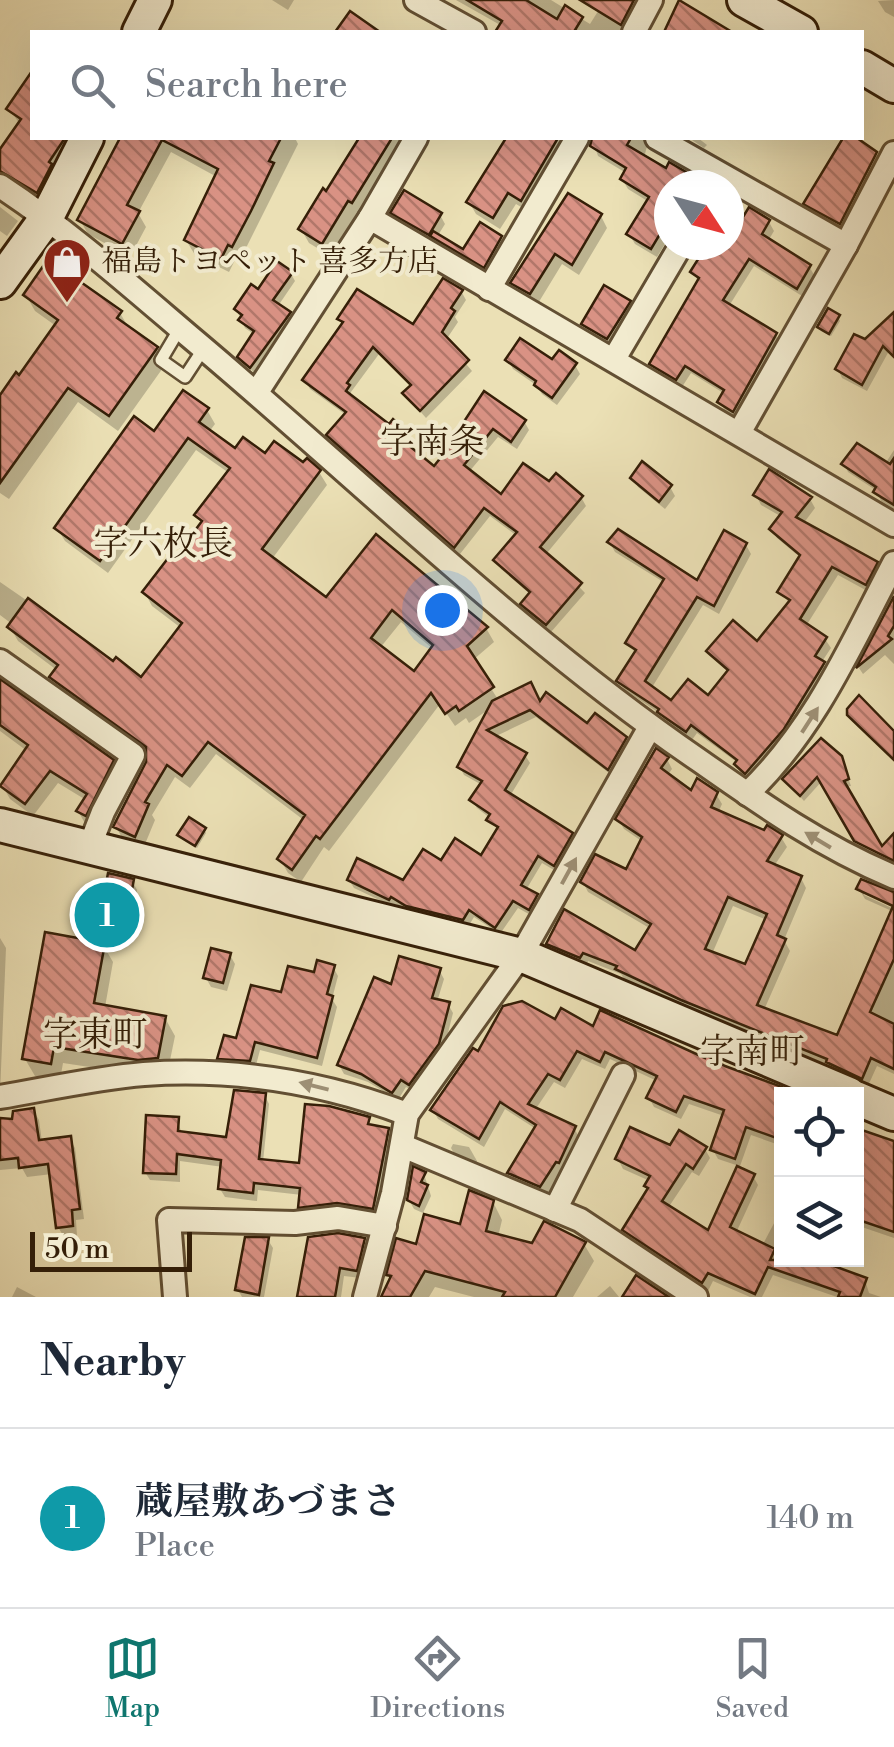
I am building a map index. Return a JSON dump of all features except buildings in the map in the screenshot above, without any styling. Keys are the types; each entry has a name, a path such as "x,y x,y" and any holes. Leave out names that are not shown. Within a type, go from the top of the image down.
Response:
{"street":[{"path":"140,30 155,0"},
{"path":"416,0 470,30"},
{"path":"635,30 650,0"},
{"path":"744,0 797,30"},
{"path":"864,68 894,86"},
{"path":"0,282 47,217 86,140"},
{"path":"257,392 370,218 415,140"},
{"path":"489,288 576,140"},
{"path":"660,140 704,170"},
{"path":"739,433 894,154"},
{"path":"0,186 47,217 257,392 544,643 650,727 823,845 894,877"},
{"path":"744,193 846,245"},
{"path":"370,218 894,525"},
{"path":"614,360 672,260"},
{"path":"747,794 772,770 813,716 894,563"},
{"path":"0,661 133,755 89,848"},
{"path":"366,1297 403,1146 407,1114 521,956 650,727"},
{"path":"0,826 521,956 832,1087"},
{"path":"0,1096 140,1074 192,1073 294,1081 364,1097 407,1114"},
{"path":"555,1210 624,1075"},
{"path":"864,1101 894,1114"},
{"path":"403,1146 580,1220 696,1297"},
{"path":"175,1297 169,1220 295,1223 338,1218 385,1226"}],"lane":[{"path":"180,328 161,360 185,376 204,348"}],"place":[{"name":"福島トヨペット 喜多方店","path":"67,304"},
{"name":"蔵屋敷あづまさ","path":"107,915"}],"district":[{"name":"字南条","path":"432,442"},
{"name":"字六枚長","path":"163,544"},
{"name":"字東町","path":"95,1035"},
{"name":"字南町","path":"752,1052"}]}
